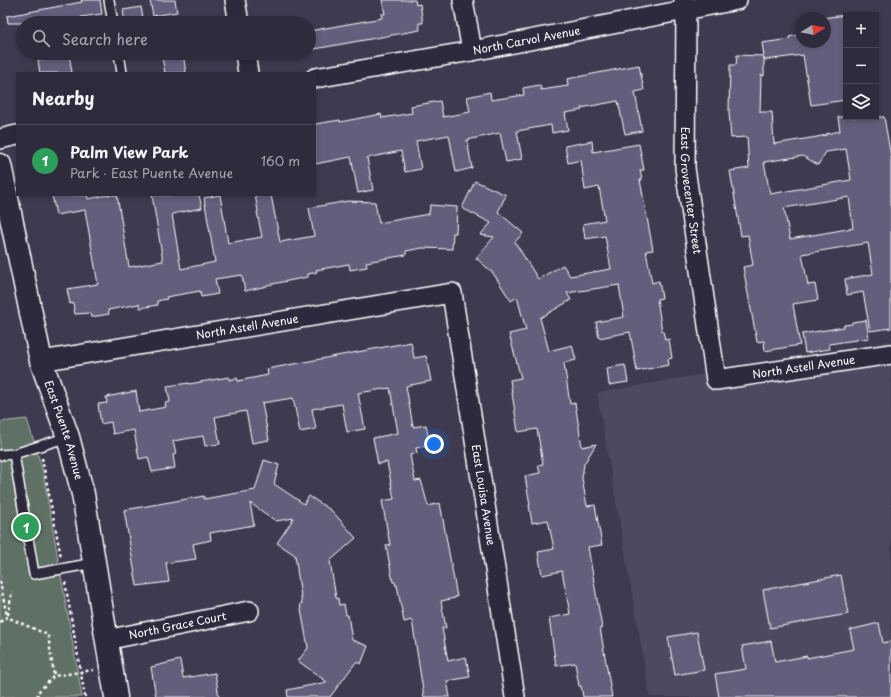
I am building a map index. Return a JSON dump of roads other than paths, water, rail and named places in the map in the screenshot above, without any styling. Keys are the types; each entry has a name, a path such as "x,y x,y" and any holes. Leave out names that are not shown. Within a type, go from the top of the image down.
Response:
{"main road":[{"name":"East Puente Avenue","path":"0,165 41,361 68,436 83,494 116,697"}],"street":[{"path":"235,0 238,16"},
{"path":"463,0 472,51"},
{"name":"North Carvol Avenue","path":"316,78 472,51 685,5 737,0"},
{"name":"East Grovecenter Street","path":"685,5 685,168 716,380"},
{"path":"246,60 248,72"},
{"path":"0,139 16,135"},
{"name":"North Astell Avenue","path":"41,361 452,293"},
{"name":"East Louisa Avenue","path":"452,293 515,697"},
{"name":"North Astell Avenue","path":"716,380 891,354"},
{"name":"North Grace Court","path":"106,640 249,611"}],"lane":[{"path":"109,0 112,16"},
{"path":"120,60 122,72"},
{"path":"0,455 14,454 68,436"},
{"path":"14,454 34,574 94,563"}],"place":[{"name":"Palm View Park","path":"26,527"}]}
